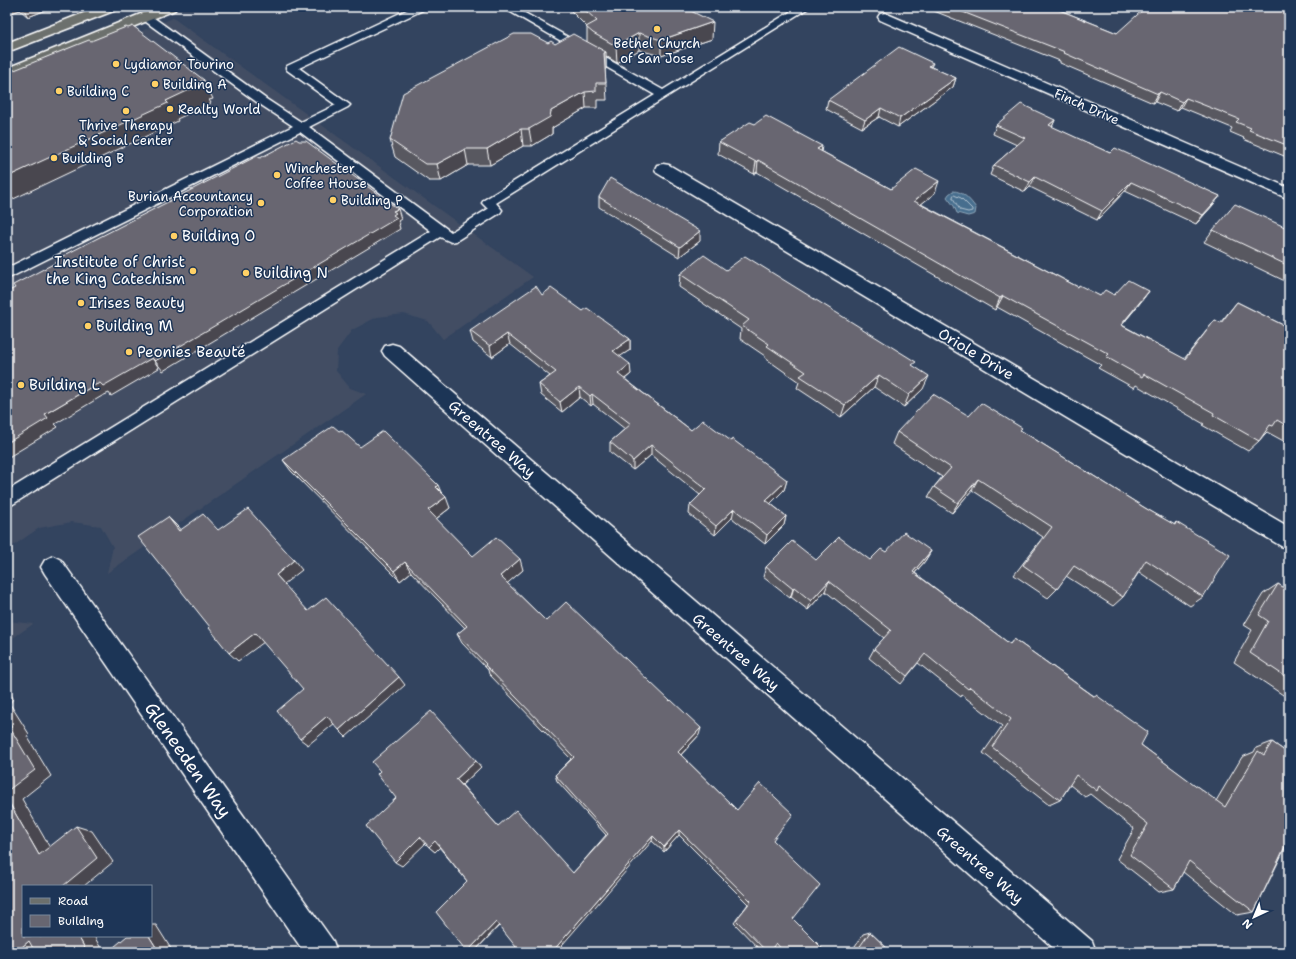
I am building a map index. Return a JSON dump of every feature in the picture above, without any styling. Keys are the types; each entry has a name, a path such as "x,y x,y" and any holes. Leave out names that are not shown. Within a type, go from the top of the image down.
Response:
{"main road":[{"path":"7,48 111,7"},
{"path":"7,73 170,7"}],"street":[{"name":"Finch Drive","path":"885,17 1289,194"},
{"name":"Oriole Drive","path":"663,169 1289,539"},
{"name":"Greentree Way","path":"392,351 1080,952"},
{"name":"Gleneeden Way","path":"53,567 322,952"}],"lane":[{"path":"7,274 344,105 291,68 421,7"},
{"path":"507,7 663,95"},
{"path":"146,17 262,101 300,126 451,238 496,210 488,203 805,7"},
{"path":"7,499 440,231"}],"shaded area":[{"path":"173,18 533,277 443,339 428,321 404,314 377,317 352,330 337,350 336,371 350,388 366,394 107,573 113,547 101,526 72,522 39,528 7,550 7,87"},
{"path":"7,621 33,624 7,642"}],"water":[{"path":"953,191 963,194 969,199 976,208 975,214 968,216 957,213 947,197"}],"building":[{"path":"582,7 683,7 713,22 661,40 639,33 616,46 593,33 586,27 597,21"},
{"path":"950,7 1052,7 1117,33 1146,7 1289,7 1289,84 1287,85 1289,86 1289,146 1249,130 1251,128 1236,122 1239,119 1186,98 1182,102 1160,92 1158,94 1064,53 1065,52"},
{"path":"133,26 204,80 199,82 202,84 166,101 168,103 7,177 7,73 89,40 91,41 126,27 128,28"},
{"path":"514,34 531,34 548,43 551,41 555,44 573,34 606,52 604,53 606,83 596,83 596,91 585,92 551,111 550,117 529,129 521,129 487,149 465,149 437,164 425,164 390,140 403,93"},
{"path":"899,47 933,63 929,66 956,78 900,118 881,108 865,120 828,100"},
{"path":"1021,104 1055,120 1049,125 1110,153 1115,148 1220,196 1203,215 1131,182 1102,211 1035,177 1030,182 994,165 1025,138 996,125"},
{"path":"766,116 822,146 817,149 891,189 916,169 939,181 914,201 1078,287 1079,285 1100,296 1105,290 1114,295 1128,280 1149,291 1121,325 1185,359 1215,320 1221,323 1237,302 1289,328 1289,427 1277,420 1273,426 1270,425 1259,441 1213,415 1214,413 1144,374 1142,377 1106,357 1109,354 1003,296 1000,298 758,160 756,162 719,142 750,122 755,124"},
{"path":"296,139 299,141 306,141 398,209 393,211 396,213 393,215 397,218 155,361 152,358 103,386 100,383 93,386 45,414 48,418 7,443 7,292 15,288 13,285 59,261 57,259 257,156 260,158"},
{"path":"610,178 700,231 680,247 599,197"},
{"path":"1235,204 1289,229 1289,266 1213,230"},
{"path":"704,255 726,270 745,256 916,362 912,365 929,376 909,395 879,375 845,405 800,376 806,372 767,346 769,344 742,326 749,320 680,274"},
{"path":"536,286 542,295 551,288 583,311 587,308 630,339 613,351 630,364 618,374 691,430 703,420 731,441 732,439 787,480 766,500 786,516 767,535 734,509 716,526 690,505 706,489 651,445 633,461 610,442 631,424 592,394 590,396 579,387 560,402 539,384 556,372 507,334 490,346 470,331"},
{"path":"933,394 969,416 981,403 1022,428 1020,430 1145,508 1175,525 1176,522 1230,555 1203,597 1146,560 1123,597 1074,566 1057,589 1023,565 1052,527 978,479 958,503 934,487 951,468 897,432"},
{"path":"333,426 339,431 341,430 360,447 383,431 438,485 436,487 446,497 428,510 473,556 496,537 520,559 500,576 546,621 566,602 670,701 671,700 701,728 678,752 737,810 760,783 793,814 773,840 820,885 793,919 826,952 784,952 776,943 769,952 767,952 736,920 751,901 679,830 664,847 653,836 552,952 520,952 496,922 467,952 436,912 467,881 435,841 429,847 420,837 395,862 366,826 396,798 377,774 380,771 372,762 431,711 476,761 456,779 498,826 516,810 573,873 608,834 555,775 574,757 457,634 467,626 405,562 394,571 283,460"},
{"path":"248,509 294,560 276,575 308,611 326,597 399,677 339,730 327,716 300,739 277,711 303,689 255,633 229,653 138,537 168,517 179,531 203,514 218,530"},
{"path":"904,532 931,551 913,572 1010,644 1014,639 1095,697 1096,695 1148,732 1141,745 1225,807 1258,751 1264,755 1272,742 1289,754 1289,838 1254,912 1189,861 1174,889 1130,855 1148,824 1099,786 1097,791 1076,775 1060,800 992,747 1011,719 970,687 968,689 925,654 907,676 874,649 891,630 829,581 811,601 794,587 793,589 766,567 792,541 816,560 839,537 870,560 881,549 886,552"},
{"path":"1278,584 1289,591 1289,679 1250,653 1268,621 1259,615"},
{"path":"7,719 12,727 10,728 35,770 7,791"},
{"path":"7,799 39,855 76,826 97,858 64,885 22,885 22,937 79,937 87,952 35,952 29,941 16,952 7,952"},
{"path":"870,932 891,952 856,952"},
{"path":"126,937 150,937 159,952 108,952"}],"place":[{"name":"Bethel Church of San Jose","path":"657,29"},
{"name":"Lydiamor Tourino","path":"116,64"},
{"name":"Building A","path":"155,84"},
{"name":"Building C","path":"59,91"},
{"name":"Realty World","path":"170,109"},
{"name":"Thrive Therapy & Social Center","path":"126,111"},
{"name":"Building B","path":"54,158"},
{"name":"Winchester Coffee House","path":"277,175"},
{"name":"Building P","path":"333,200"},
{"name":"Burian Accountancy Corporation","path":"261,203"},
{"name":"Building O","path":"174,236"},
{"name":"Institute of Christ the King Catechism","path":"193,271"},
{"name":"Building N","path":"246,273"},
{"name":"Irises Beauty","path":"81,303"},
{"name":"Building M","path":"88,326"},
{"name":"Peonies Beauté","path":"129,352"},
{"name":"Building L","path":"21,385"}]}
